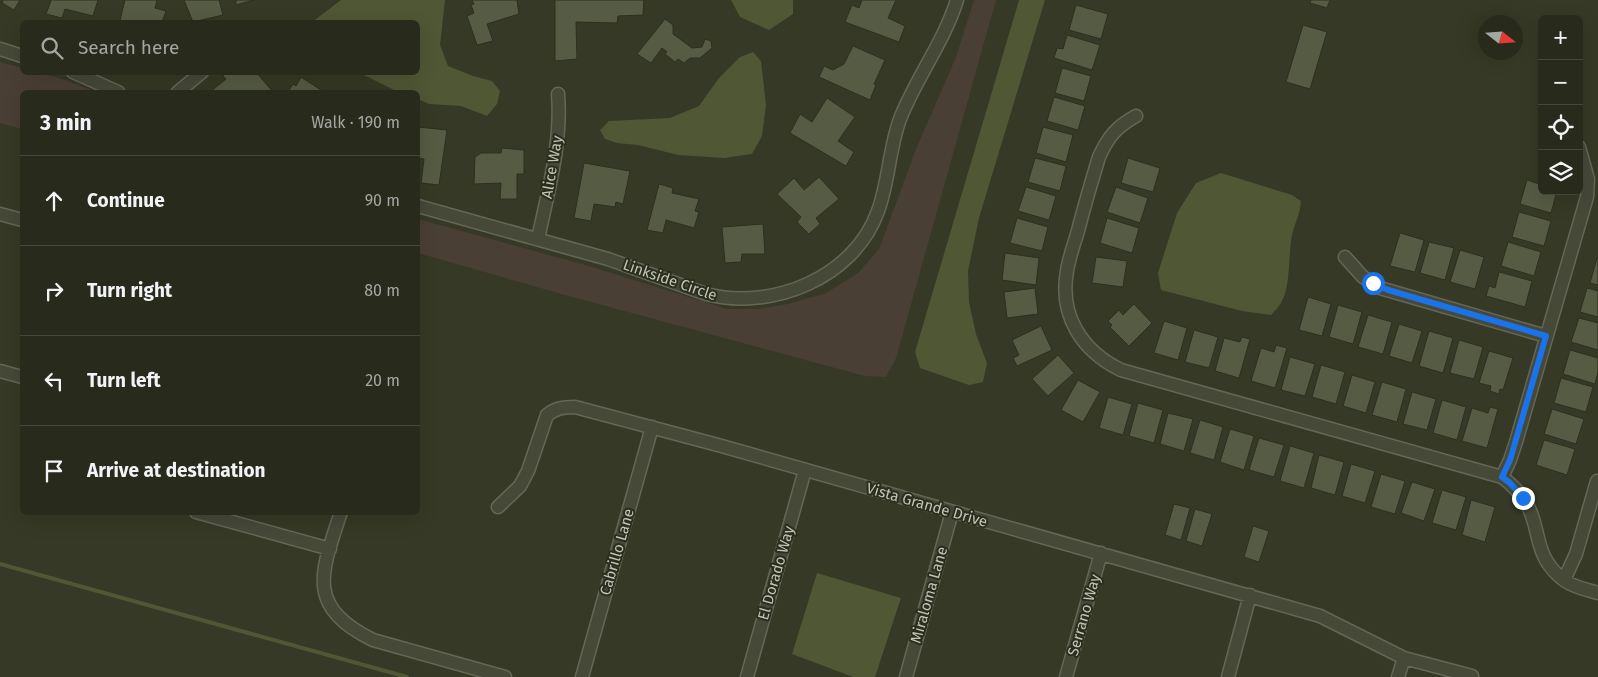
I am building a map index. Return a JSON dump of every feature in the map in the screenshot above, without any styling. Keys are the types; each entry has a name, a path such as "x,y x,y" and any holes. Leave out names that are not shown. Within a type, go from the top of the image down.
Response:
{"street":[{"name":"Linkside Circle","path":"420,207 608,259 706,294 724,298 748,299 777,294 805,286 838,266 856,248 871,228 886,186 900,122 910,96 945,30 957,0"},
{"path":"0,49 20,55"},
{"path":"80,75 114,90"},
{"path":"180,90 198,75"},
{"name":"Alice Way","path":"538,239 558,135 558,94"},
{"path":"1136,116 1120,124 1098,157 1067,270 1066,293 1070,317 1081,339 1094,353 1103,361 1121,370 1502,477 1523,498 1531,513 1538,545 1544,558 1558,575 1572,584 1598,592"},
{"path":"1502,477 1510,460 1587,197 1588,179 1580,150"},
{"path":"0,214 20,219"},
{"path":"1345,257 1363,277 1380,288 1546,336"},
{"path":"0,371 20,376"},
{"name":"Vista Grande Drive","path":"498,507 520,486 528,471 547,415 554,409 575,407 1250,595 1320,616 1404,658 1472,676"},
{"name":"Cabrillo Lane","path":"582,677 652,427"},
{"name":"El Dorado Way","path":"747,677 804,470"},
{"path":"1564,580 1576,554 1597,481"},
{"name":"Miraloma Lane","path":"906,677 952,512"},
{"path":"207,515 330,549"},
{"path":"340,515 323,572 323,584 326,596 333,610 344,622 373,640 505,677"},
{"name":"Serrano Way","path":"1066,677 1101,554"},
{"path":"1228,677 1250,595"},
{"path":"1398,677 1404,658"}],"shaded area":[{"path":"341,0 445,0 440,45 448,66 492,81 500,91 497,104 487,116 461,106 429,104 420,100 420,90 394,90 364,75 420,75 420,20 315,20"},
{"path":"731,0 793,0 793,14 769,30 740,17"},
{"path":"974,0 996,0 896,358 886,377 865,376 420,254 420,220 589,266 727,309 758,309 788,304 826,293 858,273 879,249 916,149 956,57"},
{"path":"1019,0 1045,0 979,218 968,271 969,302 976,334 987,363 983,382 969,385 920,368 915,352"},
{"path":"753,52 761,61 766,105 762,136 752,154 724,158 678,155 638,145 617,143 605,139 600,130 609,121 670,118 699,106 719,78 740,57"},
{"path":"0,62 20,67 20,75 46,75 69,81 90,90 20,90 20,128 0,123"},
{"path":"1221,173 1292,195 1301,201 1292,235 1288,279 1284,296 1271,315 1242,311 1161,290 1158,273 1177,213 1196,183"},
{"path":"817,573 901,598 875,677 853,677 792,654"}],"building":[{"path":"3,0 20,0 14,10 2,3"},
{"path":"49,0 98,0 93,16 65,9 62,18 46,14 51,1"},
{"path":"125,0 157,0 155,8 166,11 163,20 120,20"},
{"path":"184,0 219,0 223,15 202,20 192,20"},
{"path":"236,0 254,0 236,5"},
{"path":"472,0 517,0 519,14 487,24 493,41 477,45 467,16 474,13 471,5 474,4"},
{"path":"555,0 644,0 643,15 618,16 617,23 576,22 577,59 555,61"},
{"path":"862,0 896,0 888,18 905,26 899,42 845,22 852,5 859,8"},
{"path":"1311,0 1330,0 1327,8 1310,3"},
{"path":"1076,5 1108,14 1101,39 1069,30"},
{"path":"665,19 673,25 673,34 692,48 702,47 705,39 711,41 712,48 700,58 690,58 684,63 678,59 675,62 665,54 667,52 662,48 651,63 637,54"},
{"path":"1303,25 1327,32 1310,89 1286,82"},
{"path":"1067,35 1100,45 1092,70 1054,58 1057,48 1063,49"},
{"path":"853,46 885,60 874,84 876,85 870,100 819,77 824,66 833,70 844,64"},
{"path":"1062,68 1091,76 1084,101 1055,93"},
{"path":"259,75 271,90 212,90 226,79 223,76"},
{"path":"301,77 321,90 289,90 293,84 296,86"},
{"path":"1054,97 1085,106 1078,130 1047,121"},
{"path":"827,98 855,117 838,141 854,152 846,166 790,133 800,114 812,122"},
{"path":"420,127 447,130 439,185 421,183 424,159 420,158"},
{"path":"1043,127 1073,135 1066,162 1036,153"},
{"path":"502,148 524,150 524,174 517,174 517,199 500,199 501,183 474,184 475,157 481,153 501,153"},
{"path":"1035,158 1066,166 1060,191 1028,182"},
{"path":"1128,158 1160,168 1153,192 1121,183"},
{"path":"584,163 630,171 623,204 616,202 615,207 594,204 591,221 574,218"},
{"path":"819,177 839,199 816,218 820,224 809,234 797,222 801,217 777,194 794,178 804,190"},
{"path":"1527,180 1538,184 1538,195 1556,195 1551,213 1520,204"},
{"path":"659,184 673,188 672,193 699,199 695,211 699,212 694,228 666,220 663,233 647,230"},
{"path":"1026,187 1056,196 1049,220 1018,211"},
{"path":"1116,187 1148,198 1140,223 1107,212"},
{"path":"1519,212 1551,221 1544,246 1512,237"},
{"path":"1017,218 1048,227 1042,251 1010,243"},
{"path":"1107,218 1139,228 1132,253 1100,243"},
{"path":"763,224 765,254 742,254 741,262 725,263 722,227"},
{"path":"1400,233 1424,240 1415,272 1390,266"},
{"path":"1429,242 1454,248 1445,280 1420,273"},
{"path":"1508,242 1541,252 1534,276 1501,266"},
{"path":"1460,250 1484,257 1475,289 1450,282"},
{"path":"1005,253 1039,258 1036,285 1002,280"},
{"path":"1096,257 1127,261 1123,287 1092,283"},
{"path":"1598,258 1598,285 1590,283"},
{"path":"1499,272 1532,281 1525,307 1486,296 1489,286 1495,288"},
{"path":"1035,288 1038,314 1007,318 1004,292"},
{"path":"1587,288 1598,291 1598,317 1580,312"},
{"path":"1308,297 1331,304 1322,336 1299,330"},
{"path":"1134,304 1152,323 1129,346 1110,327 1112,325 1108,321 1119,310 1123,315"},
{"path":"1338,305 1362,312 1353,344 1329,337"},
{"path":"1368,315 1392,322 1383,354 1358,347"},
{"path":"1579,318 1598,323 1598,350 1571,342"},
{"path":"1164,321 1187,328 1178,360 1154,353"},
{"path":"1399,324 1422,331 1412,363 1389,356"},
{"path":"1041,326 1052,350 1017,366 1013,358 1019,355 1012,340"},
{"path":"1194,330 1218,337 1209,368 1185,362"},
{"path":"1429,331 1453,338 1443,373 1419,366"},
{"path":"1242,337 1250,339 1239,378 1215,371 1224,338 1240,342"},
{"path":"1459,340 1483,347 1474,379 1450,373"},
{"path":"1276,345 1287,348 1275,388 1251,381 1261,348 1274,352"},
{"path":"1570,350 1598,358 1598,372 1595,384 1563,374"},
{"path":"1489,351 1513,358 1503,390 1500,389 1499,394 1490,391 1491,386 1479,383"},
{"path":"1058,355 1074,373 1048,396 1032,379"},
{"path":"1290,357 1315,364 1305,396 1281,390"},
{"path":"1321,365 1345,372 1336,404 1312,397"},
{"path":"1352,375 1375,382 1366,413 1343,406"},
{"path":"1561,378 1593,387 1586,412 1554,403"},
{"path":"1078,380 1100,392 1083,422 1061,410"},
{"path":"1382,382 1406,389 1397,422 1372,415"},
{"path":"1412,392 1436,399 1427,430 1403,424"},
{"path":"1108,397 1132,404 1123,435 1099,428"},
{"path":"1442,400 1466,407 1457,440 1433,433"},
{"path":"1138,403 1163,410 1154,443 1129,436"},
{"path":"1490,407 1498,409 1487,448 1462,441 1472,408 1488,413"},
{"path":"1552,409 1584,419 1576,444 1544,434"},
{"path":"1168,413 1193,419 1184,451 1160,444"},
{"path":"1200,420 1223,427 1214,460 1190,453"},
{"path":"1230,429 1254,436 1244,470 1220,462"},
{"path":"1259,438 1284,445 1274,477 1249,470"},
{"path":"1544,440 1575,449 1567,475 1536,465"},
{"path":"1290,446 1314,453 1304,488 1280,481"},
{"path":"1319,455 1344,462 1335,495 1311,488"},
{"path":"1351,464 1375,471 1365,503 1342,496"},
{"path":"1381,474 1405,481 1395,514 1371,507"},
{"path":"1412,482 1435,489 1424,521 1401,513"},
{"path":"1442,490 1466,497 1456,530 1432,523"},
{"path":"1471,500 1495,507 1485,542 1462,535"},
{"path":"1174,504 1190,508 1181,540 1165,535"},
{"path":"1195,509 1212,514 1202,546 1186,541"},
{"path":"1253,526 1269,531 1259,562 1244,557"}],"waterway":[{"path":"0,564 407,677"}],"route":[{"path":"1373,283 1380,288 1546,336 1510,460 1502,477 1523,498"}]}
